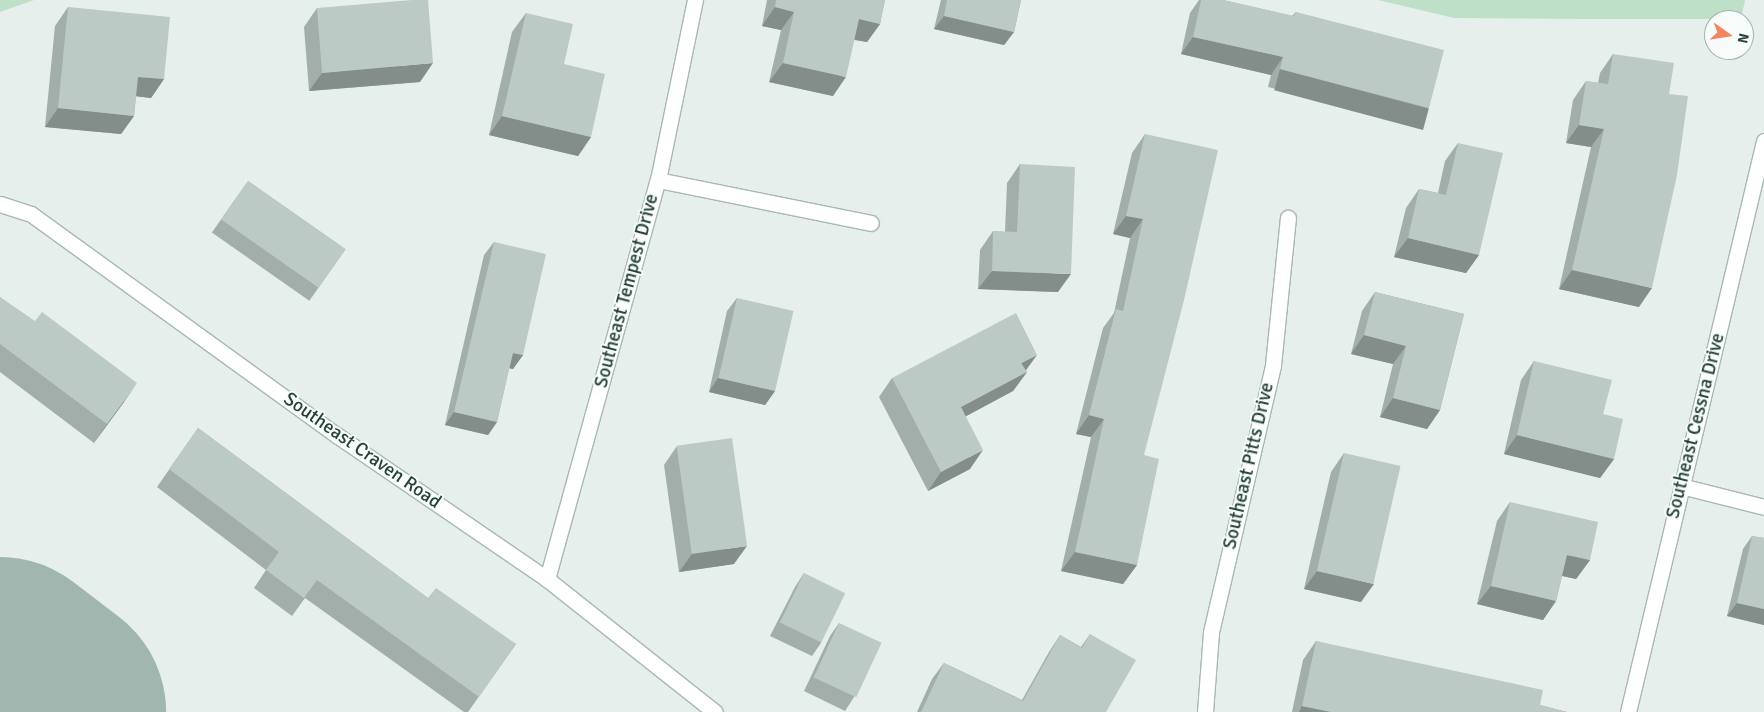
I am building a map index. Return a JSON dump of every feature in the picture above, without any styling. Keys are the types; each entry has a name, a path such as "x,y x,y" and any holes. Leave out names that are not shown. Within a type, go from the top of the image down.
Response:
{"street":[{"name":"Southeast Tempest Drive","path":"548,579 658,180 695,0"},
{"name":"Southeast Cessna Drive","path":"1628,712 1681,486 1756,210 1764,141"},
{"path":"658,180 871,223"},
{"name":"Southeast Craven Road","path":"0,204 31,214 338,436 548,579 715,712"},
{"name":"Southeast Pitts Drive","path":"1205,712 1211,632 1273,365 1288,218"},
{"path":"1681,486 1764,507"}],"green space":[{"path":"0,0 34,0 0,12"},
{"path":"1378,0 1745,0 1743,10 1704,10 1704,19 1454,18"}],"building":[{"path":"428,0 433,63 322,73 317,8"},
{"path":"776,0 885,0 880,24 859,19 846,77 783,63 794,12 775,7"},
{"path":"947,0 1021,0 1014,32 944,16"},
{"path":"1201,0 1223,0 1294,16 1296,12 1444,50 1429,108 1280,69 1283,57 1193,37"},
{"path":"68,7 170,17 164,79 138,77 134,116 58,108"},
{"path":"526,13 573,24 564,64 605,74 591,137 502,116"},
{"path":"1613,54 1674,63 1669,94 1688,96 1677,175 1652,288 1572,270 1604,129 1579,125 1586,81 1608,84"},
{"path":"1145,134 1218,150 1184,300 1144,455 1159,459 1137,565 1075,552 1104,419 1089,415 1116,309 1123,311 1143,219 1126,216"},
{"path":"1458,143 1503,153 1479,255 1408,238 1419,189 1446,195"},
{"path":"1020,164 1075,167 1071,274 992,271 993,231 1017,232"},
{"path":"248,181 345,249 319,288 221,220"},
{"path":"494,242 546,254 523,355 513,353 497,422 454,412"},
{"path":"1375,292 1464,314 1440,410 1393,398 1406,346 1364,335"},
{"path":"0,297 35,321 42,312 137,383 107,424 0,344"},
{"path":"737,298 794,311 775,391 719,378"},
{"path":"1016,313 1037,355 1021,363 1027,372 961,407 983,450 941,472 892,378"},
{"path":"1534,361 1612,380 1603,414 1623,419 1614,459 1517,435"},
{"path":"198,428 428,598 436,588 516,644 479,697 317,580 304,598 266,570 279,552 169,469"},
{"path":"732,438 747,546 692,554 677,446"},
{"path":"1344,453 1401,466 1373,584 1317,571"},
{"path":"1510,502 1598,522 1590,560 1567,555 1556,601 1491,586"},
{"path":"1752,536 1764,538 1764,609 1737,603"},
{"path":"804,573 845,593 821,643 780,622"},
{"path":"839,623 882,643 856,697 814,677"},
{"path":"1090,634 1136,660 1106,712 921,712 944,663 1023,701 1060,635 1082,648"},
{"path":"1316,641 1543,690 1540,705 1567,712 1331,712 1302,706"}],"runway":[{"path":"0,677 46,712"}]}
